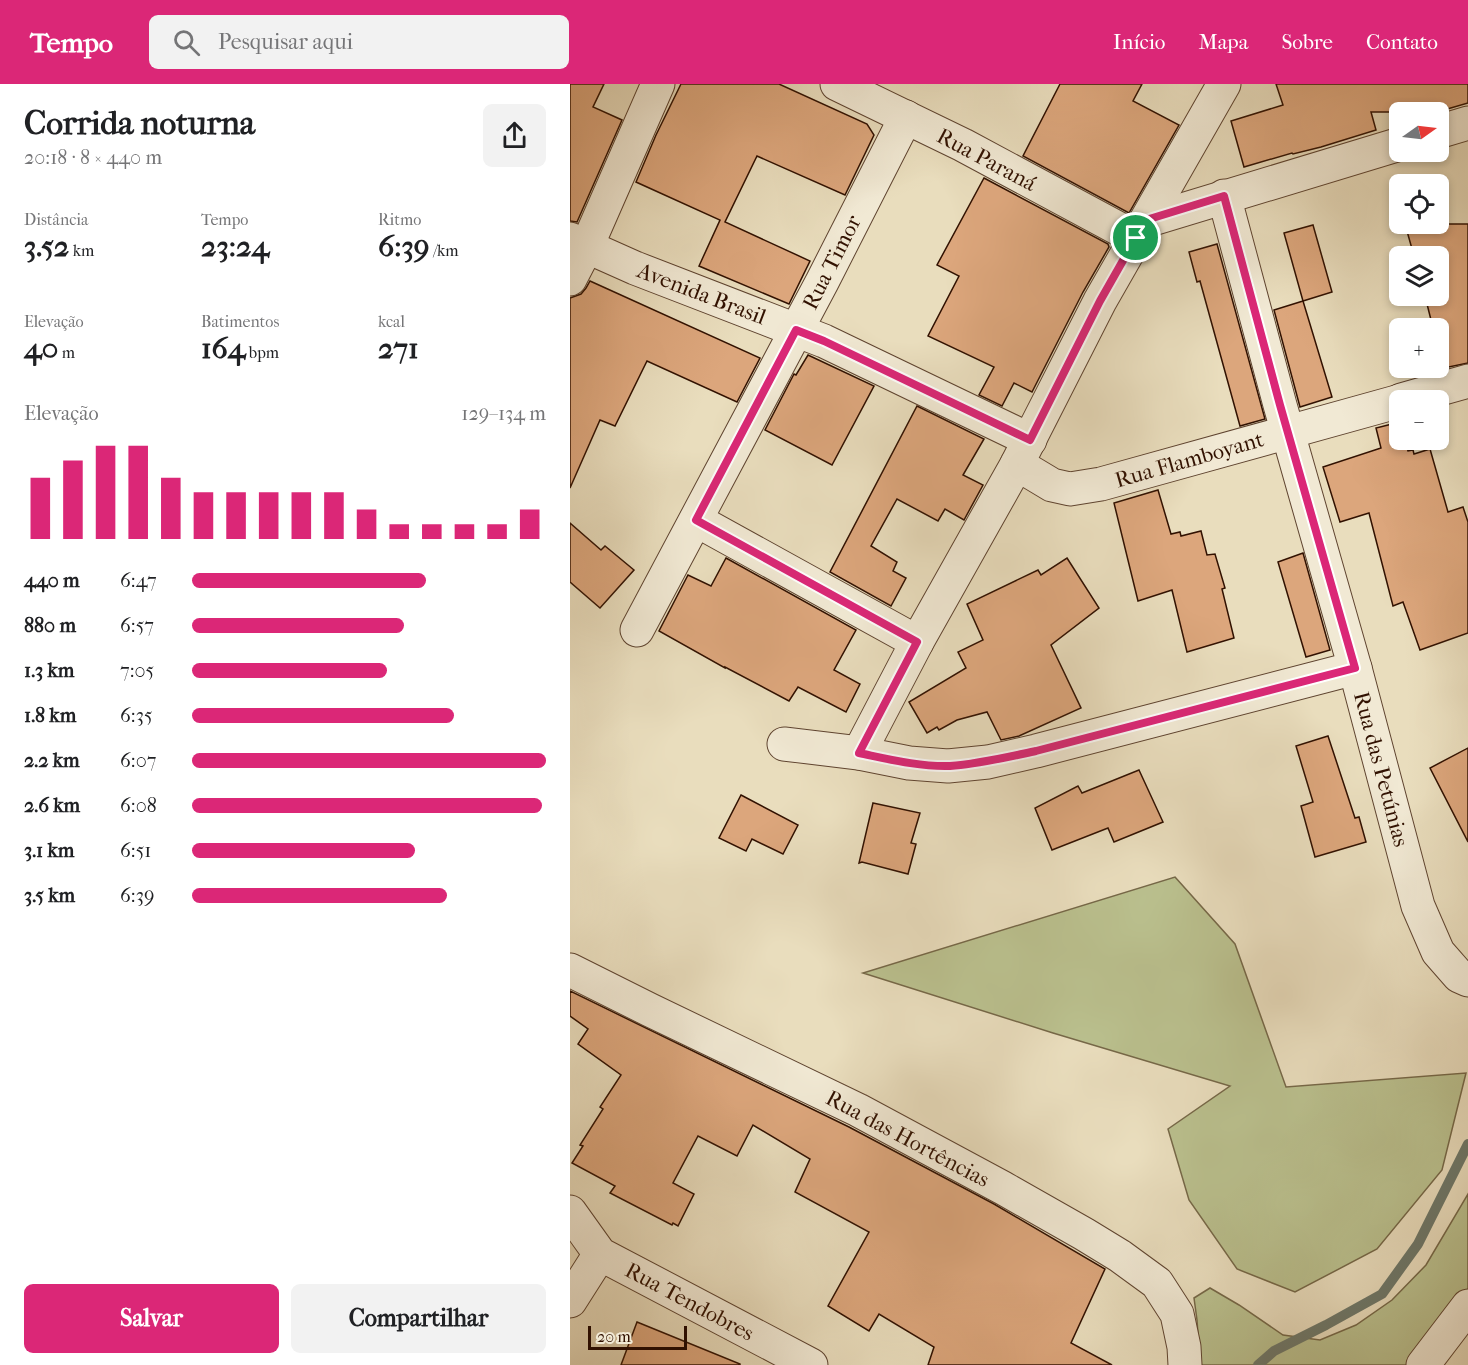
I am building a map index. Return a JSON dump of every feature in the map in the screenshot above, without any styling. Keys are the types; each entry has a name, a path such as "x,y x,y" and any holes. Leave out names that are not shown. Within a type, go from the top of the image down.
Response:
{"street":[{"path":"570,279 578,242 658,84"},
{"name":"Rua Paraná","path":"837,84 1141,229"},
{"path":"859,753 917,642 1023,452 1100,301 1224,84"},
{"name":"Rua Timor","path":"638,630 906,117"},
{"path":"1449,129 1468,123"},
{"path":"1141,229 1224,196 1389,147"},
{"name":"Rua das Petúnias","path":"1224,196 1355,668 1418,906 1438,952 1459,976 1468,981"},
{"name":"Avenida Brasil","path":"578,242 635,268 845,351 1023,452"},
{"name":"Rua Flamboyant","path":"1437,390 1468,381"},
{"name":"Rua Flamboyant","path":"1023,452 1052,485 1070,489 1101,484 1389,404"},
{"path":"696,520 917,642"},
{"path":"784,744 859,753 909,763 948,766 988,762 1355,668"},
{"name":"Rua das Hortências","path":"570,970 858,1110 1084,1233 1120,1256 1157,1283 1177,1314 1185,1347 1185,1365"},
{"path":"570,1212 600,1254 570,1301"},
{"name":"Rua Tendobres","path":"600,1254 811,1365"},
{"path":"1423,1365 1468,1306"}],"green space":[{"path":"1175,877 1235,944 1286,1087 1466,1073 1442,1170 1377,1249 1295,1292 1237,1269 1189,1200 1168,1129 1230,1086 863,973"},
{"path":"1468,1194 1468,1289 1425,1349 1410,1365 1200,1365 1194,1298 1210,1288 1283,1335 1320,1340 1356,1325 1392,1300 1426,1265"}],"building":[{"path":"570,84 604,84 593,107 622,120 577,222 570,221"},
{"path":"681,84 779,84 867,124 874,135 845,195 757,156 725,222 810,261 789,304 699,266 720,220 636,182"},
{"path":"1060,84 1142,84 1133,101 1179,125 1129,213 1023,156"},
{"path":"1276,84 1468,84 1468,103 1449,109 1449,102 1389,102 1389,112 1371,112 1376,130 1244,167 1231,121 1283,105"},
{"path":"984,178 1108,244 1109,247 1083,292 1032,392 1014,383 1002,406 979,395 994,367 928,336 959,276 937,265"},
{"path":"1449,224 1468,224 1468,363 1449,367 1449,318 1430,318 1428,306 1449,306 1449,246 1411,246 1408,234 1449,234"},
{"path":"1313,225 1332,292 1303,301 1284,233"},
{"path":"1217,244 1265,419 1240,426 1200,281 1197,282 1189,252"},
{"path":"590,281 760,358 737,402 647,361 615,426 600,420 570,488 570,298 581,294"},
{"path":"1303,301 1332,397 1300,407 1274,310"},
{"path":"808,355 874,386 832,465 765,430 794,374 796,375"},
{"path":"917,406 984,439 963,475 983,485 964,520 945,509 938,521 897,499 871,546 897,562 893,571 906,578 891,606 830,572"},
{"path":"1389,425 1389,450 1413,450 1414,454 1430,450 1448,512 1463,507 1468,522 1468,633 1420,650 1403,602 1393,606 1369,513 1340,522 1323,467 1381,448 1376,428"},
{"path":"1158,490 1171,534 1180,532 1181,536 1201,531 1207,555 1215,554 1225,588 1222,589 1234,638 1187,652 1172,590 1138,601 1114,503"},
{"path":"570,523 601,550 605,546 634,570 600,608 570,582"},
{"path":"1303,553 1330,650 1306,657 1278,562"},
{"path":"726,558 856,630 834,670 860,684 846,712 798,687 789,701 659,631 688,575 711,586"},
{"path":"1067,558 1099,608 1051,645 1081,708 1019,736 1001,740 987,712 957,720 939,730 937,727 927,733 909,702 966,668 958,652 983,640 967,604 1038,570 1041,575"},
{"path":"1328,736 1355,818 1359,817 1366,842 1315,857 1301,806 1313,802 1296,746"},
{"path":"1468,748 1468,842 1430,768"},
{"path":"1139,770 1163,822 1114,842 1108,828 1052,850 1035,808 1078,786 1082,793"},
{"path":"741,795 798,825 783,854 752,839 746,851 719,838"},
{"path":"873,803 920,813 911,843 916,844 908,874 859,863"},
{"path":"570,991 849,1127 994,1204 1105,1269 1071,1343 1112,1365 928,1365 934,1347 879,1314 869,1331 828,1306 869,1232 795,1192 810,1159 753,1125 737,1156 698,1136 673,1183 694,1194 678,1226 610,1193 615,1186 572,1163 583,1146 580,1145 603,1109 600,1107 621,1075 578,1044 588,1029 570,1016"},
{"path":"637,1322 740,1364 740,1365 621,1365"}],"waterway":[{"path":"1258,1365 1274,1351 1382,1294 1418,1244 1468,1144"}],"route":[{"path":"1224,196 1280,405 1355,668 988,762 948,766 909,763 859,753 917,642 696,520 796,330 824,341 1030,440 1100,301 1136,238 1146,220 1224,196"}]}
